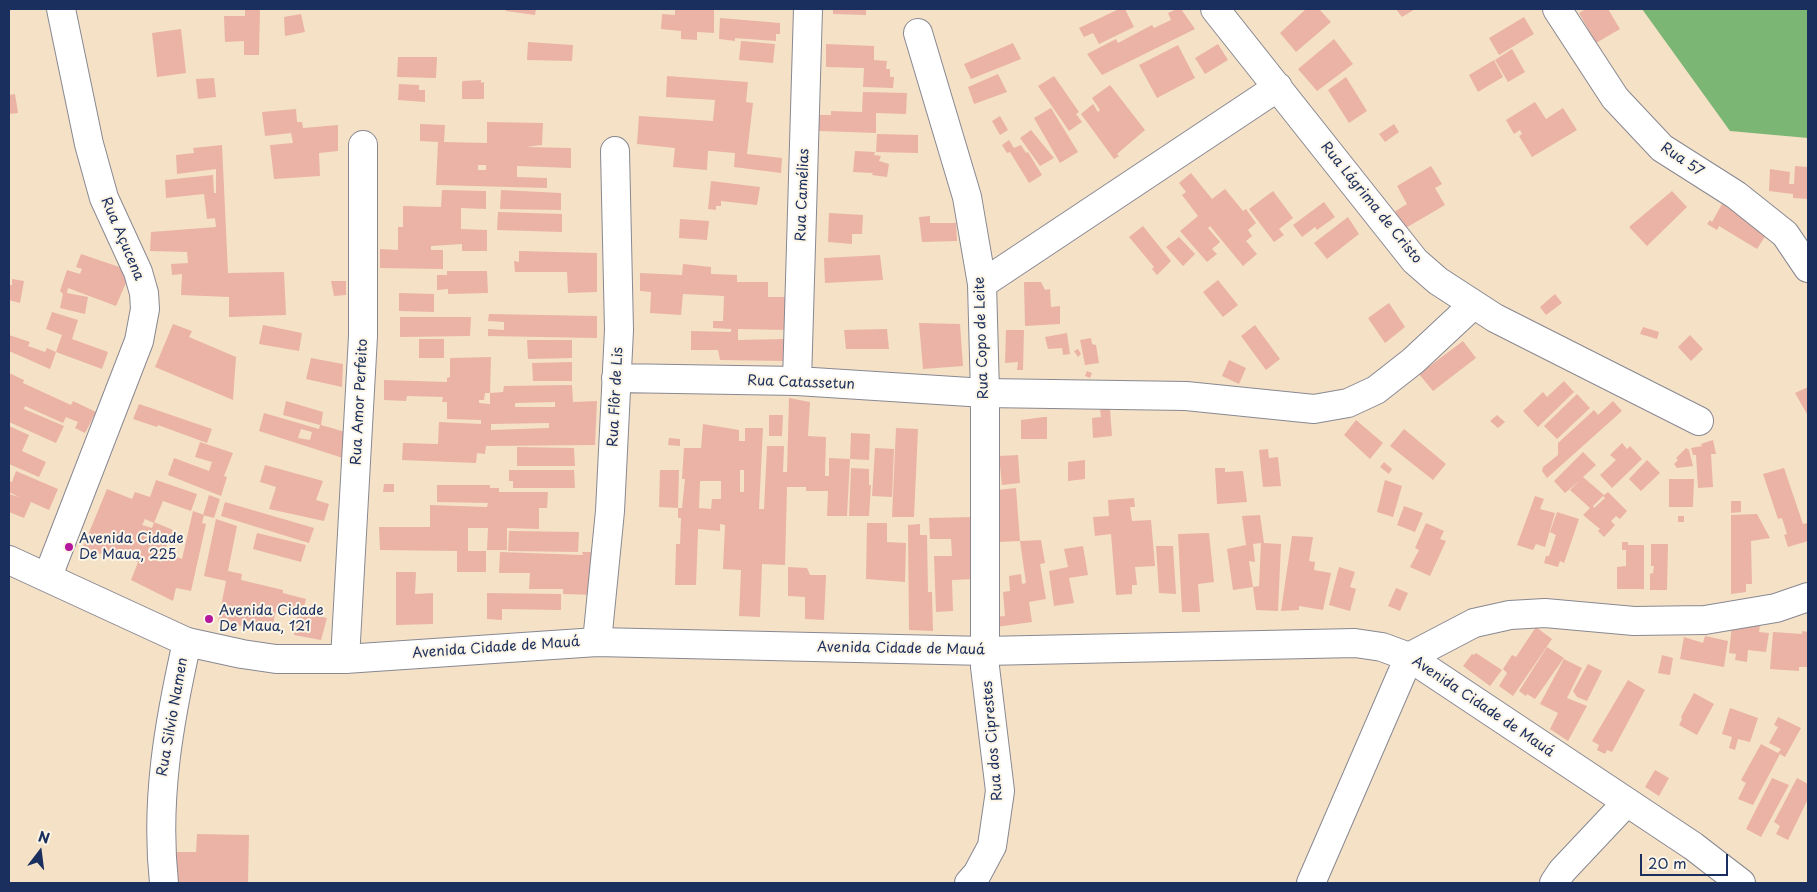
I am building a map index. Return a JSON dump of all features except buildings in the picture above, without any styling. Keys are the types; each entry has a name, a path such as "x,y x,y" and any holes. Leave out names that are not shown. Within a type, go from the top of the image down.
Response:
{"street":[{"name":"Rua Açucena","path":"48,576 139,341 145,309 138,272 104,198 89,144 61,9"},
{"name":"Rua Camélias","path":"797,381 808,9"},
{"name":"Rua Lágrima de Cristo","path":"1215,9 1415,261 1438,281 1495,318 1699,421"},
{"name":"Rua 57","path":"1557,9 1615,98 1662,148 1736,195 1786,234 1808,268"},
{"name":"Rua Copo de Leite","path":"918,33 967,197 982,284 985,393 985,651"},
{"path":"982,284 1278,87"},
{"name":"Rua Amor Perfeito","path":"345,659 363,336 363,145"},
{"name":"Rua Flôr de Lis","path":"597,642 610,512 619,330 615,151"},
{"name":"Rua Catassetun","path":"616,378 797,381 985,393 1186,396 1314,409 1348,403 1376,390 1414,361 1473,305"},
{"name":"Avenida Cidade de Mauá","path":"9,560 48,576 187,642 276,659 345,659 597,642 985,651 1355,643 1382,647 1409,657 1693,846 1741,883"},
{"path":"1311,883 1409,657 1474,622 1510,615 1546,613 1634,621 1705,620 1776,608 1808,597"},
{"name":"Rua Silvio Namen","path":"164,883 161,827 162,782 168,734 187,642"},
{"name":"Rua dos Ciprestes","path":"969,883 978,874 992,846 999,801 997,761 985,651"},
{"path":"1554,883 1562,871 1626,803"}],"green space":[{"path":"1642,9 1808,9 1808,138 1730,131"}],"place":[{"name":"Avenida Cidade De Maua, 225","path":"69,547"},
{"name":"Avenida Cidade De Maua, 121","path":"209,619"}]}
